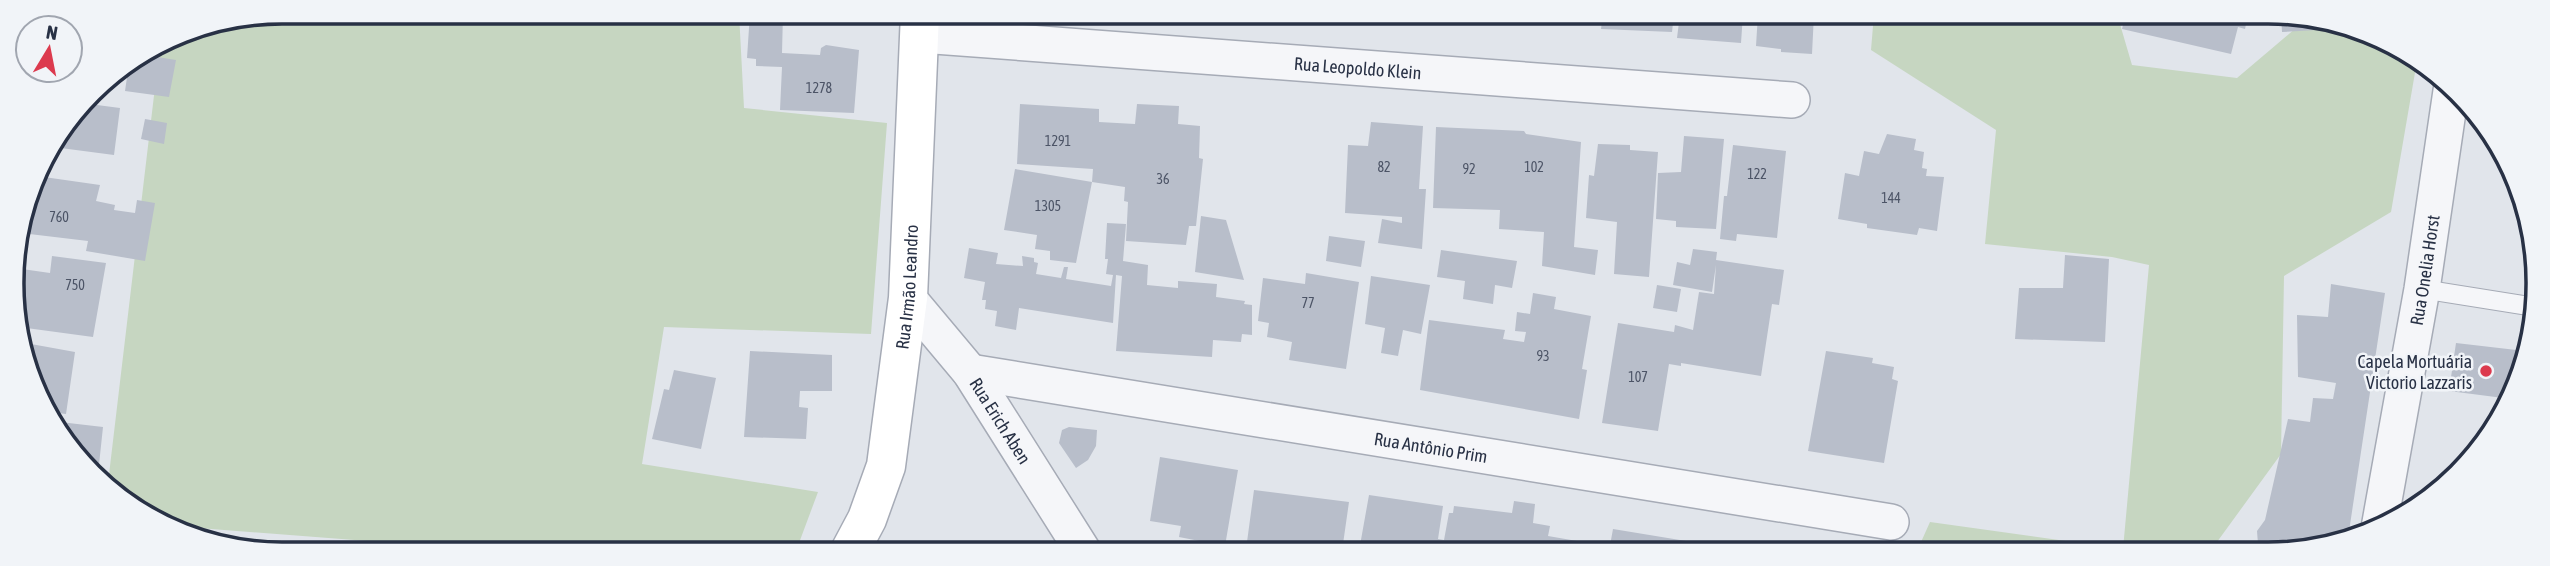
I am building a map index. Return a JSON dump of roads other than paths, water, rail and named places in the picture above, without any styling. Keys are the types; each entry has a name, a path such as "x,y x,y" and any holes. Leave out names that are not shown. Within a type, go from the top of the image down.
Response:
{"street":[{"name":"Rua Leopoldo Klein","path":"921,24 1792,100"},
{"name":"Rua Irmão Leandro","path":"855,542 867,519 886,466 908,298 921,24"},
{"name":"Rua Onelia Horst","path":"2381,515 2422,289 2450,100"},
{"name":"Rua Erich Aben","path":"908,298 970,372 1077,542"},
{"name":"Rua Antônio Prim","path":"970,372 1891,522"}],"lane":[{"path":"2422,289 2524,305"}],"place":[{"name":"Capela Mortuária Victorio Lazzaris","path":"2486,371"}]}
